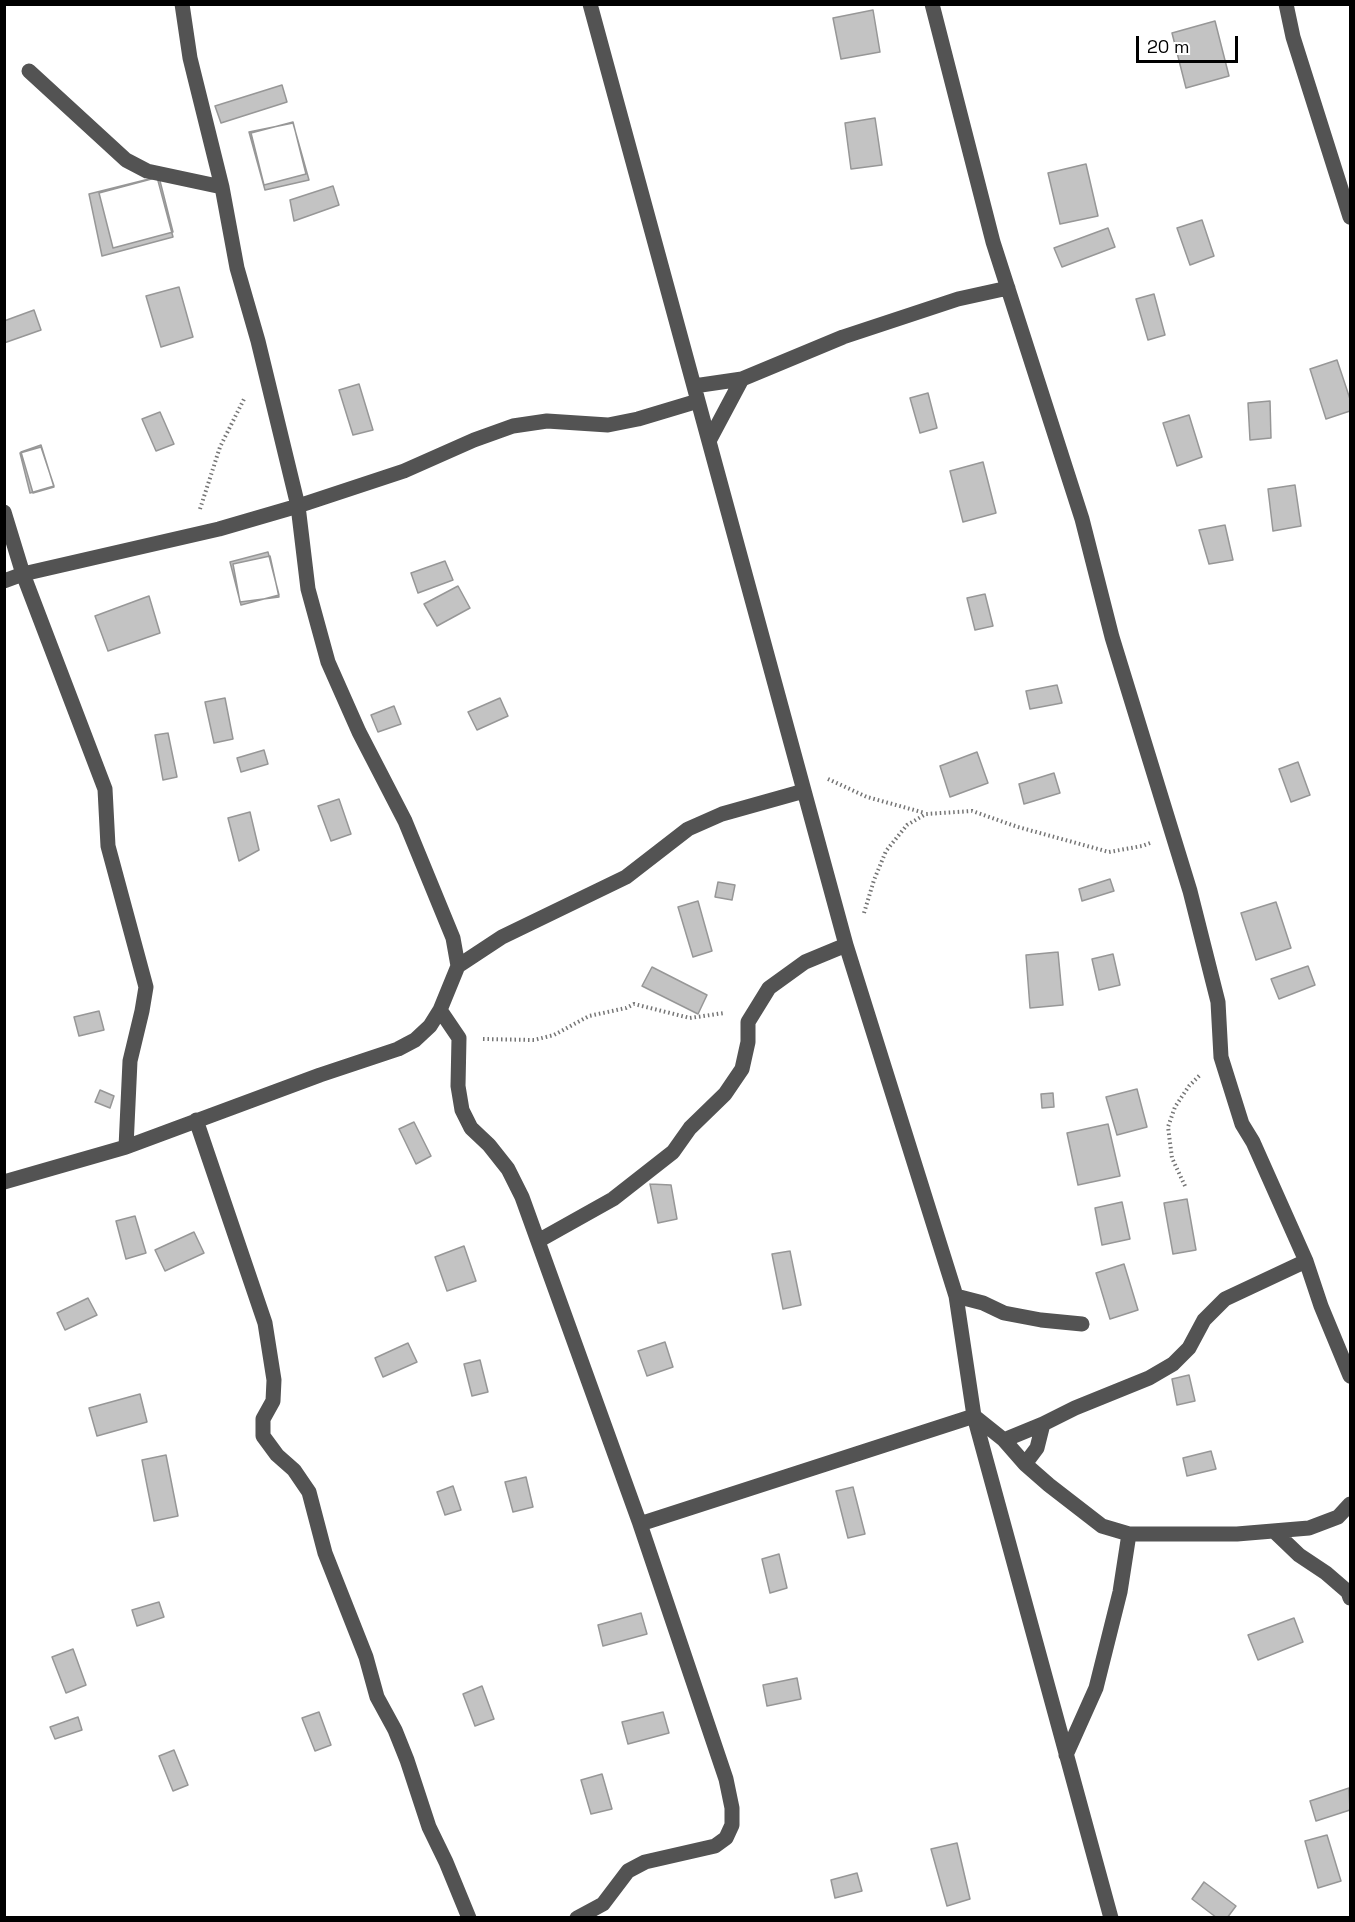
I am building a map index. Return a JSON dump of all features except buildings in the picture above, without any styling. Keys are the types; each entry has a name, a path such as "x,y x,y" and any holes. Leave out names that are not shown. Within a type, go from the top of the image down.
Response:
{"street":[{"path":"4,1182 126,1147 415,1041 430,1026 440,1010 458,966 453,938 405,821 359,732 328,662 308,589 298,506 237,268 222,187 189,58 182,4"},
{"path":"590,4 846,945 956,1296 974,1416 1111,1917"},
{"path":"932,4 993,242 1082,519 1112,637 1210,964 1218,1002 1221,1053 1242,1124 1253,1142 1306,1261 1321,1306 1350,1376"},
{"path":"1286,4 1293,37 1350,217"},
{"path":"29,71 126,160 147,171 222,187"},
{"path":"4,581 24,574 219,529 298,506 404,471 474,440 513,426 547,421 608,425 638,419 696,394 742,380 843,337 958,299 1008,288"},
{"path":"709,441 742,380"},
{"path":"4,512 24,574 105,789 108,846 146,987 130,1060 126,1147"},
{"path":"458,966 502,937 626,877 688,828 722,814 804,791"},
{"path":"538,1241 613,1199 673,1152 690,1128 724,1094 742,1069 748,1042 748,1022 769,988 805,962 846,945"},
{"path":"440,1010 459,1038 458,1086 462,1110 471,1128 489,1145 508,1169 522,1197 640,1524 726,1779 732,1808 732,1825 726,1838 715,1846 645,1862 628,1871 603,1911 579,1917"},
{"path":"196,1120 265,1323 274,1380 273,1401 263,1419 263,1436 277,1455 294,1470 309,1492 325,1553 366,1657 377,1697 395,1730 429,1827 469,1917"},
{"path":"1004,1440 1149,1378 1173,1364 1189,1348 1204,1320 1225,1299 1306,1261"},
{"path":"956,1296 983,1303 1004,1313 1082,1324"},
{"path":"640,1524 974,1416"},
{"path":"974,1416 1004,1440 1025,1464 1049,1485 1101,1526 1129,1534 1275,1532 1309,1528 1338,1517 1350,1504"},
{"path":"1025,1464 1036,1448 1043,1424"},
{"path":"1275,1532 1299,1555 1348,1592 1350,1598"},
{"path":"1066,1755 1099,1678 1120,1592 1129,1534"}],"path":[{"path":"194,534 204,491 220,447 263,366"},
{"path":"798,770 818,774 867,797 926,814 972,811 1018,827 1109,852 1142,846 1172,834"},
{"path":"846,945 865,911 886,851 907,825 926,814"},
{"path":"459,1038 534,1040 554,1035 589,1016 626,1008 634,1004 690,1018 728,1013 748,1022"},
{"path":"1185,1186 1172,1158 1168,1127 1175,1107 1189,1086 1221,1053"}]}
